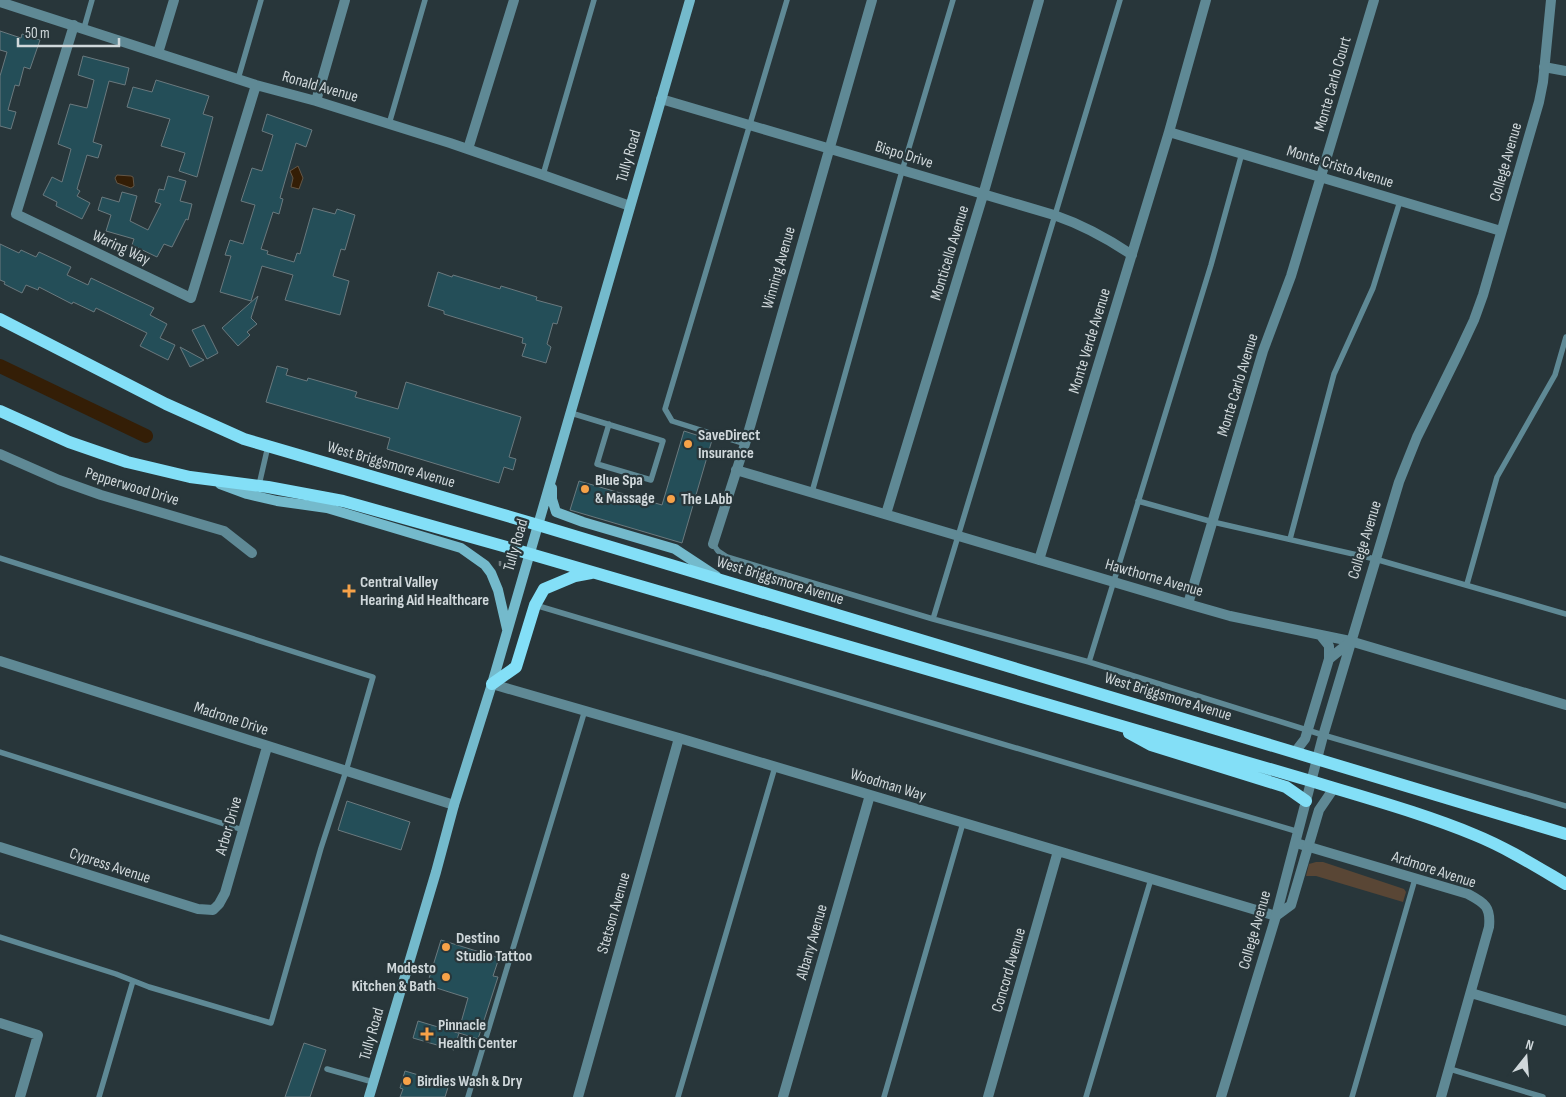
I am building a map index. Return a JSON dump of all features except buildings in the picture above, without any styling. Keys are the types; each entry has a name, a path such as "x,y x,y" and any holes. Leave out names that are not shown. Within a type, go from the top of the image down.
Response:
{"main road":[{"name":"Tully Road","path":"369,1097 436,872 454,804 508,630 690,0"},
{"name":"West Briggsmore Avenue","path":"0,319 184,412 244,439 723,580 1566,834"},
{"path":"0,411 69,442 160,471 306,493 342,501 593,572 1398,807 1477,836 1514,854 1566,884"},
{"path":"552,475 552,499 556,512 675,549 723,580"},
{"path":"190,477 255,496 327,508 461,548 474,556 491,573 498,590 508,630"},
{"path":"492,684 516,667 535,605 544,589 574,576 593,572"},
{"path":"1110,723 1151,745 1291,789 1306,801"}],"street":[{"path":"158,53 174,0"},
{"path":"316,101 345,0"},
{"path":"468,149 514,0"},
{"name":"Winning Avenue","path":"713,544 744,444 872,0"},
{"name":"Monticello Avenue","path":"886,514 983,195 1039,0"},
{"name":"Monte Verde Avenue","path":"1039,560 1169,132 1206,0"},
{"name":"Monte Carlo Court","path":"1321,177 1374,0"},
{"name":"College Avenue","path":"1221,1097 1276,916 1323,735 1350,641 1406,463 1474,320 1483,296 1538,102 1544,67 1551,0"},
{"name":"Ronald Avenue","path":"1,1 256,85 316,101 468,149 630,206"},
{"name":"Waring Way","path":"79,27 16,214 191,298 256,85"},
{"path":"1544,67 1566,71"},
{"name":"Bispo Drive","path":"661,99 1054,215 1084,226 1132,255"},
{"name":"Monte Cristo Avenue","path":"1169,132 1501,231"},
{"name":"Monte Carlo Avenue","path":"1188,604 1263,351 1291,276 1321,177"},
{"name":"Pepperwood Drive","path":"0,454 59,480 102,495 224,531 252,553"},
{"name":"Hawthorne Avenue","path":"736,470 1230,616 1350,641 1566,705"},
{"path":"1295,752 1302,744 1308,730 1329,659 1329,646 1321,636"},
{"path":"1329,659 1350,641"},
{"name":"Madrone Drive","path":"0,661 267,747 454,804"},
{"name":"Woodman Way","path":"492,684 1276,916"},
{"name":"Stetson Avenue","path":"578,1097 679,738"},
{"name":"Arbor Drive","path":"213,910 225,893 267,747"},
{"path":"1276,916 1290,905 1319,810 1334,788"},
{"name":"Albany Avenue","path":"783,1097 870,796"},
{"name":"Ardmore Avenue","path":"1296,844 1468,894 1481,901 1488,908 1490,915 1489,926 1441,1097"},
{"name":"Cypress Avenue","path":"0,847 198,909 213,910"},
{"name":"Concord Avenue","path":"988,1097 1058,851"},
{"path":"1471,992 1566,1021"},
{"path":"0,1023 38,1035 20,1097"}],"lane":[{"path":"79,27 92,0"},
{"path":"238,79 261,0"},
{"path":"389,124 425,0"},
{"path":"543,175 594,0"},
{"path":"744,444 672,421 665,409 787,0"},
{"path":"812,492 902,171 953,0"},
{"path":"933,618 1120,0"},
{"path":"1089,662 1211,265 1242,153"},
{"path":"1290,539 1334,374 1373,288 1400,201"},
{"path":"1467,584 1497,476 1555,375 1566,336"},
{"path":"571,413 610,424 663,441 651,480 597,464 610,424"},
{"path":"259,486 268,446"},
{"path":"1138,501 1212,522 1375,559 1566,614"},
{"path":"713,544 726,558 1089,662 1323,735 1566,806"},
{"path":"0,558 373,677 271,1022 133,981 0,938"},
{"path":"535,605 1299,832"},
{"path":"468,1097 585,710"},
{"path":"0,752 243,830"},
{"path":"678,1097 775,767"},
{"path":"884,1097 963,823"},
{"path":"1086,1097 1150,879"},
{"path":"1352,1097 1415,879"},
{"path":"99,1097 133,981"},
{"path":"327,1069 373,1082"},
{"path":"1450,1069 1543,1097"}],"path":[{"path":"500,561 500,565 504,567"}],"shaded area":[{"path":"298,166 303,178 299,189 291,187 293,178 290,171"},
{"path":"117,175 133,177 134,186 131,188 117,183 115,178"},
{"path":"1323,862 1404,889 1406,892 1403,902 1316,876 1306,876 1309,864"}],"waterway":[{"path":"0,366 146,436"}],"place":[{"name":"SaveDirect Insurance","path":"688,444"},
{"name":"Blue Spa & Massage","path":"585,489"},
{"name":"The LAbb","path":"671,499"},
{"name":"Central Valley Hearing Aid Healthcare","path":"349,591"},
{"name":"Destino Studio Tattoo","path":"446,947"},
{"name":"Modesto Kitchen & Bath","path":"446,977"},
{"name":"Pinnacle Health Center","path":"427,1034"},
{"name":"Birdies Wash & Dry","path":"407,1081"}]}
